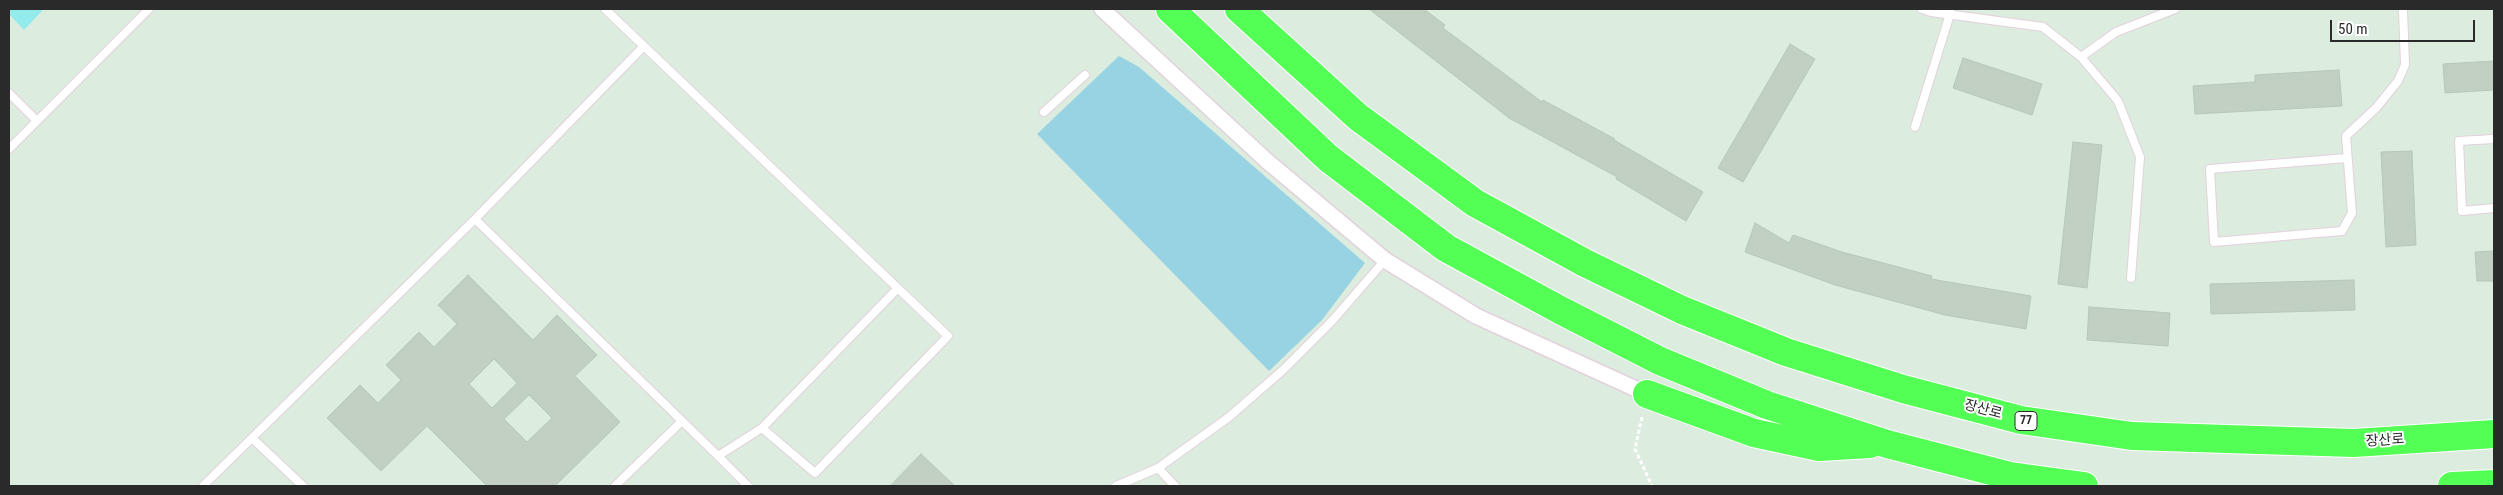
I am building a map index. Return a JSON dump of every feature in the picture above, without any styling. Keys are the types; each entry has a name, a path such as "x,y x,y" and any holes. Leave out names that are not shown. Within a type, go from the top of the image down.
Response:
{"highway":[{"path":"1170,9 1328,158 1446,248 1560,310 1660,361 1767,405 1887,444 2010,476 2084,486"},
{"name":"장산로","path":"1239,9 1358,117 1475,203 1585,263 1682,310 1786,352 1903,389 2021,420 2132,436 2354,443 2494,434"},
{"path":"1648,394 1754,433 1819,447 1887,444"},
{"path":"2452,486 2494,484"}],"street":[{"path":"1102,9 1267,161 1385,260 1476,316 1648,394"}],"lane":[{"path":"9,149 149,9"},
{"path":"605,9 948,336 815,473 762,428"},
{"path":"1922,9 2043,27 2081,57 2118,101 2140,157 2131,278"},
{"path":"2081,57 2116,32 2176,9"},
{"path":"2347,158 2210,169 2214,242 2342,231 2352,213 2346,136 2376,108 2398,81 2405,65 2403,9"},
{"path":"1915,127 1950,12"},
{"path":"204,486 476,219 644,46"},
{"path":"1044,112 1085,75"},
{"path":"9,93 37,121"},
{"path":"2494,139 2459,141 2462,211 2494,208"},
{"path":"476,219 748,486"},
{"path":"1116,486 1158,468 1229,418 1332,321 1385,260"},
{"path":"718,456 762,428 898,288"},
{"path":"614,486 682,421"},
{"path":"254,439 302,486"},
{"path":"1158,468 1175,486"}],"path":[{"path":"1648,394 1635,449 1652,486"}],"shaded area":[{"path":"9,9 44,9 24,30 9,14"},
{"path":"1119,56 1139,67 1365,263 1322,320 1269,371 1037,134"}],"building":[{"path":"1369,9 1424,9 1445,25 1443,28 1542,102 1543,100 1615,139 1703,192 1686,221 1616,179 1617,177 1509,118"},
{"path":"1790,44 1815,59 1743,182 1718,168"},
{"path":"1963,58 2042,84 2032,115 1953,88"},
{"path":"2494,61 2494,90 2445,93 2443,64"},
{"path":"2339,70 2342,106 2195,114 2193,86 2255,82 2255,75"},
{"path":"2073,142 2102,145 2087,288 2058,284"},
{"path":"2412,151 2416,245 2386,247 2381,152"},
{"path":"1755,223 1789,243 1793,235 1842,252 1932,276 1931,279 2031,296 2026,329 1945,315 1835,285 1745,252"},
{"path":"2494,251 2494,281 2477,281 2475,252"},
{"path":"468,275 533,340 557,315 597,355 575,376 620,422 555,486 487,486 427,426 381,471 327,418 360,385 378,403 401,380 386,365 419,332 434,347 457,324 438,305","holes":["494,359 517,383 492,408 469,384","529,395 552,418 527,442 504,419"]},
{"path":"2354,280 2355,310 2211,314 2210,284"},
{"path":"2089,307 2170,313 2168,346 2087,340"},
{"path":"921,454 955,486 890,486"}]}
